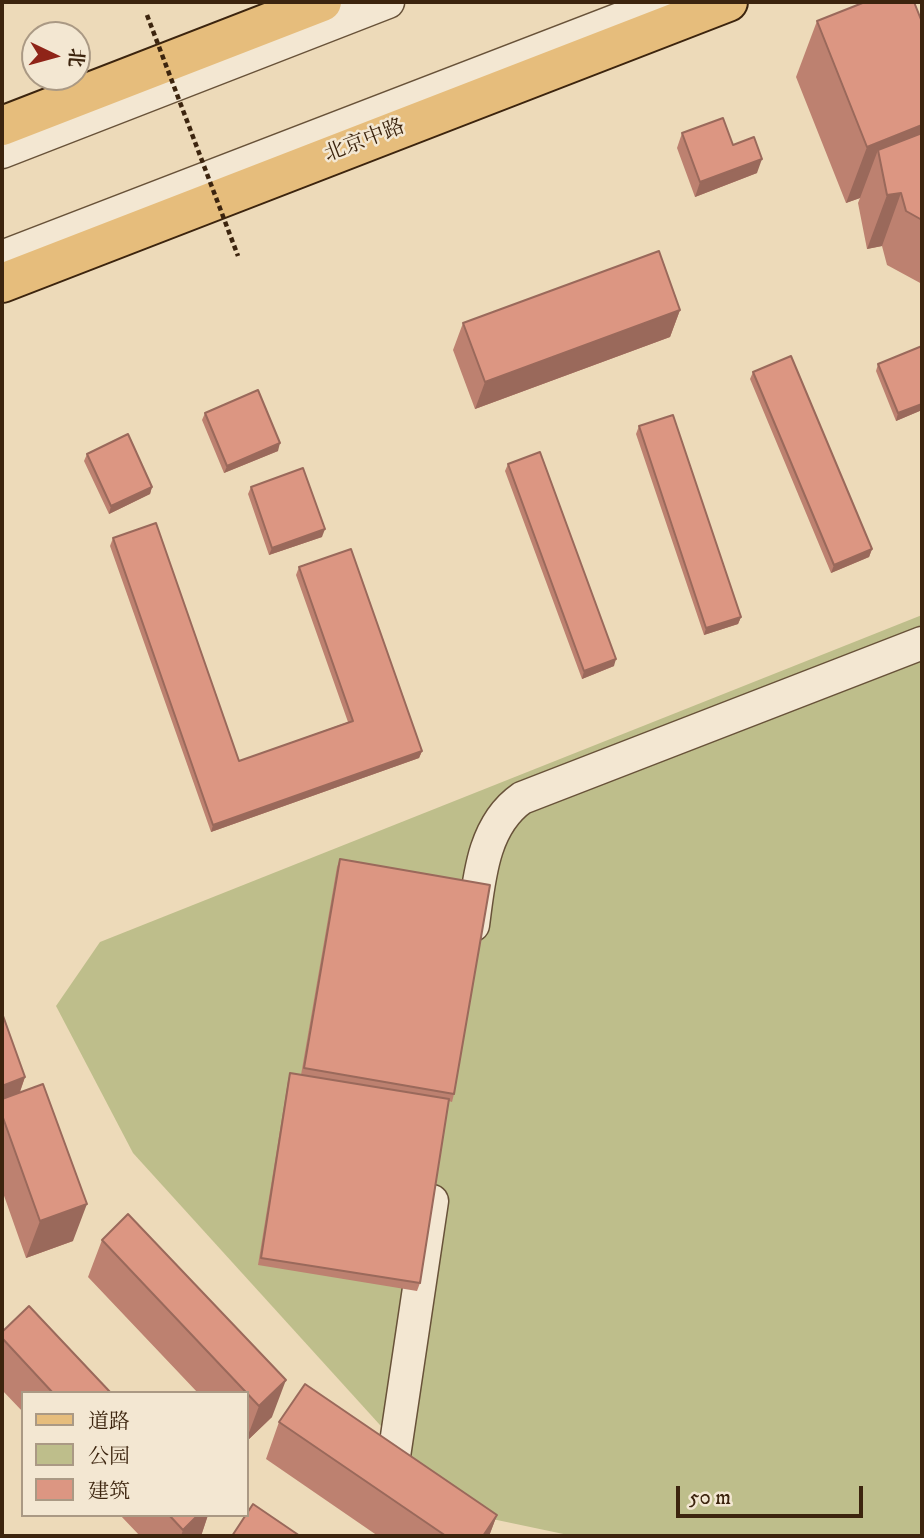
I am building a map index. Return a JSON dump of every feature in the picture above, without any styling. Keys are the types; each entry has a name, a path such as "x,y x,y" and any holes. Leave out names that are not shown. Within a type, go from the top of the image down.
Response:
{"main road":[{"path":"2,126 322,2"},
{"name":"北京中路","path":"2,283 728,2"}],"street":[{"path":"2,152 388,2"},
{"path":"2,257 664,2"},
{"path":"469,954 483,858 505,810 513,804 922,643"},
{"path":"393,1463 437,1174"}],"path":[{"path":"147,15 238,256"}],"green space":[{"path":"922,615 922,1536 573,1536 459,1512 133,1153 56,1006 100,942"}],"building":[{"path":"865,2 914,2 922,22 922,125 867,147 817,21"},
{"path":"723,118 733,145 754,137 762,159 700,182 682,133"},
{"path":"922,133 922,220 906,211 901,193 887,195 878,150"},
{"path":"659,251 680,310 485,382 463,323"},
{"path":"922,346 922,404 898,413 878,364"},
{"path":"791,356 872,549 834,565 753,372"},
{"path":"258,390 280,443 227,466 205,413"},
{"path":"673,415 741,617 706,628 639,426"},
{"path":"128,434 152,487 111,506 87,454"},
{"path":"540,452 616,659 584,671 508,464"},
{"path":"303,468 325,529 272,548 251,487"},
{"path":"156,523 239,761 353,721 299,567 351,549 422,751 213,825 113,538"},
{"path":"340,859 490,885 454,1094 304,1068"},
{"path":"2,1013 25,1077 2,1086"},
{"path":"290,1073 449,1099 420,1283 261,1258"},
{"path":"43,1084 87,1204 40,1221 2,1115 2,1099"},
{"path":"128,1214 286,1380 259,1406 248,1391 245,1391 102,1240"},
{"path":"29,1306 109,1391 51,1391 2,1338 2,1332"},
{"path":"305,1384 497,1515 483,1536 446,1536 279,1422"},
{"path":"253,1504 300,1536 232,1536 244,1517 248,1517"},
{"path":"171,1517 196,1517 183,1530"}]}
